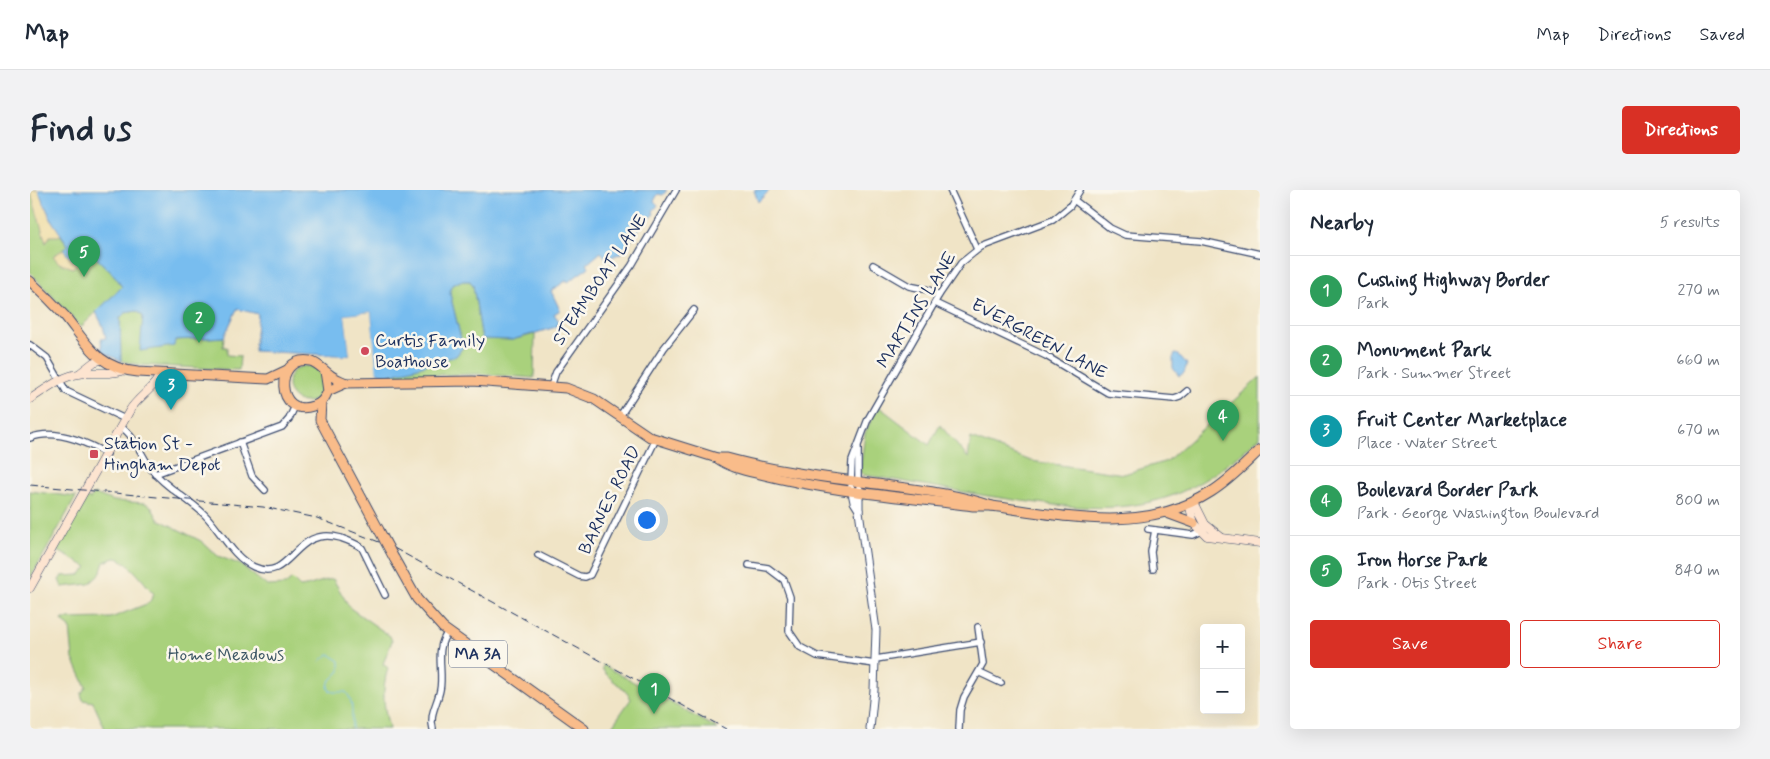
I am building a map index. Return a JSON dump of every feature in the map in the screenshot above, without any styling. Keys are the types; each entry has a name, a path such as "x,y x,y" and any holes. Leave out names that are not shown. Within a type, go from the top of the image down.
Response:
{"main road":[{"path":"30,280 58,308 101,360 125,370 268,378 287,370 296,363 308,361 318,364 325,371 346,382"},
{"path":"30,399 60,380 83,374 98,367 101,360"},
{"path":"83,374 109,375 125,370"},
{"path":"282,389 287,370"},
{"path":"325,371 328,391"},
{"path":"30,588 123,423 138,399 156,381 160,373"},
{"name":"MA 3A","path":"268,378 282,389 285,397 320,420 416,599 448,632 584,729"},
{"path":"320,420 321,402 328,391 346,382 473,381 551,386 582,393 656,439 717,458 725,464 776,478 965,498 992,506 1106,520 1134,520 1167,513 1192,503 1225,482 1260,450"},
{"path":"299,407 321,402"},
{"path":"1192,503 1194,523"},
{"path":"1192,503 1204,530"},
{"path":"1167,513 1194,523 1204,530 1221,537 1260,543"}],"street":[{"name":"STEAMBOAT LANE","path":"551,386 556,372 651,236 676,190"},
{"path":"950,190 977,249"},
{"name":"MARTINS LANE","path":"855,486 858,446 868,419 935,302 961,263 977,249 1045,224 1061,214 1074,200 1080,190"},
{"path":"1074,200 1110,228 1125,235 1200,240 1260,254"},
{"path":"872,264 909,286 929,290 940,295"},
{"name":"EVERGREEN LANE","path":"935,302 1046,356 1108,393 1174,399 1180,397 1186,391"},
{"path":"620,416 664,348 694,310"},
{"path":"30,345 47,358 67,392 123,423 156,474 176,494 203,513 216,531 253,567 274,570 284,564 308,541 322,536 334,537 362,548 385,595"},
{"path":"156,474 282,427 299,407"},
{"path":"30,438 42,435 78,440 106,454"},
{"name":"BARNES ROAD","path":"538,555 578,576 585,577 590,575 656,439"},
{"path":"240,442 252,476 265,490"},
{"path":"855,486 874,607 876,662 870,729"},
{"path":"1148,529 1193,535 1204,530"},
{"path":"1153,569 1151,552 1155,530"},
{"path":"749,565 773,570 784,580 790,597 788,627 790,635 800,647 817,656 876,662 981,642"},
{"path":"959,729 960,710 964,697 980,673 984,660 978,626"},
{"path":"433,729 432,710 440,689 440,645 448,632"},
{"path":"980,673 1001,683"}],"green space":[{"path":"30,190 38,190 61,236 68,245 89,251 114,275 122,287 81,327 30,272"},
{"path":"460,281 470,281 473,285 482,339 512,340 535,334 534,378 479,374 387,376 456,356 463,347 450,294 451,286"},
{"path":"137,311 143,316 141,351 174,340 224,337 223,347 227,347 227,355 240,356 239,370 141,365 121,361 120,318 125,313"},
{"path":"306,366 313,367 319,371 323,377 323,391 319,397 313,401 306,402 299,401 293,397 289,391 288,384 289,377 293,371 299,367"},
{"path":"1260,377 1260,437 1212,475 1190,488 1160,500 1121,507 1062,506 982,495 864,475 860,472 865,433 878,406 929,445 940,425 968,458 971,438 1031,461 1124,474 1167,461"},
{"path":"30,491 76,497 30,579"},
{"name":"Home Meadows","path":"95,494 114,501 145,503 151,506 158,519 201,541 218,556 241,565 267,586 285,585 292,579 300,587 333,579 350,608 390,636 392,641 383,664 388,668 384,684 384,698 389,729 105,729 93,702 83,700 81,694 86,687 73,659 70,627 62,621 63,619 111,618 149,603 154,594 126,563 116,558 104,562 100,574 89,584 62,587 59,580 62,576 80,575 87,567 56,550 86,498 90,499"},
{"path":"603,665 718,729 610,729 631,699 605,673 602,669"}],"sand":[{"path":"30,190 38,190 52,221 63,234 50,236 46,243"},
{"path":"64,249 77,263 73,268 59,263 53,256"}],"water":[{"path":"38,190 667,190 663,195 658,194 654,201 658,205 653,211 654,214 643,223 623,252 607,259 601,252 587,264 589,267 551,291 560,310 554,314 559,321 556,327 512,340 482,339 473,285 470,281 460,281 451,286 450,294 463,347 456,356 387,376 376,372 371,312 345,315 350,356 254,351 258,314 237,309 224,337 175,340 174,346 140,351 143,316 137,311 125,313 120,318 121,361 102,351 101,339 106,338 103,326 96,312 122,287 114,275 89,251 77,263 67,255 64,249 68,245 52,221"},
{"path":"754,190 770,190 758,202"},
{"path":"1175,354 1179,355 1187,364 1184,373 1179,376 1173,368"}],"pier":[{"path":"371,312 377,374 374,372 369,315 348,317 352,358 310,355 350,356 345,315"}],"waterway":[{"path":"320,661 329,654 340,661 340,671 329,682 328,689 333,692 346,692 349,696 352,705 352,729"}],"railway":[{"path":"30,485 263,507 317,518 392,547 726,729"}],"place":[{"name":"Iron Horse Park","path":"84,277"},
{"name":"Monument Park","path":"199,343"},
{"name":"Curtis Family Boathouse","path":"365,351"},
{"name":"Fruit Center Marketplace","path":"171,410"},
{"name":"Boulevard Border Park","path":"1223,441"},
{"name":"Station St - Hingham Depot","path":"94,454"},
{"name":"Cushing Highway Border","path":"654,714"}]}
